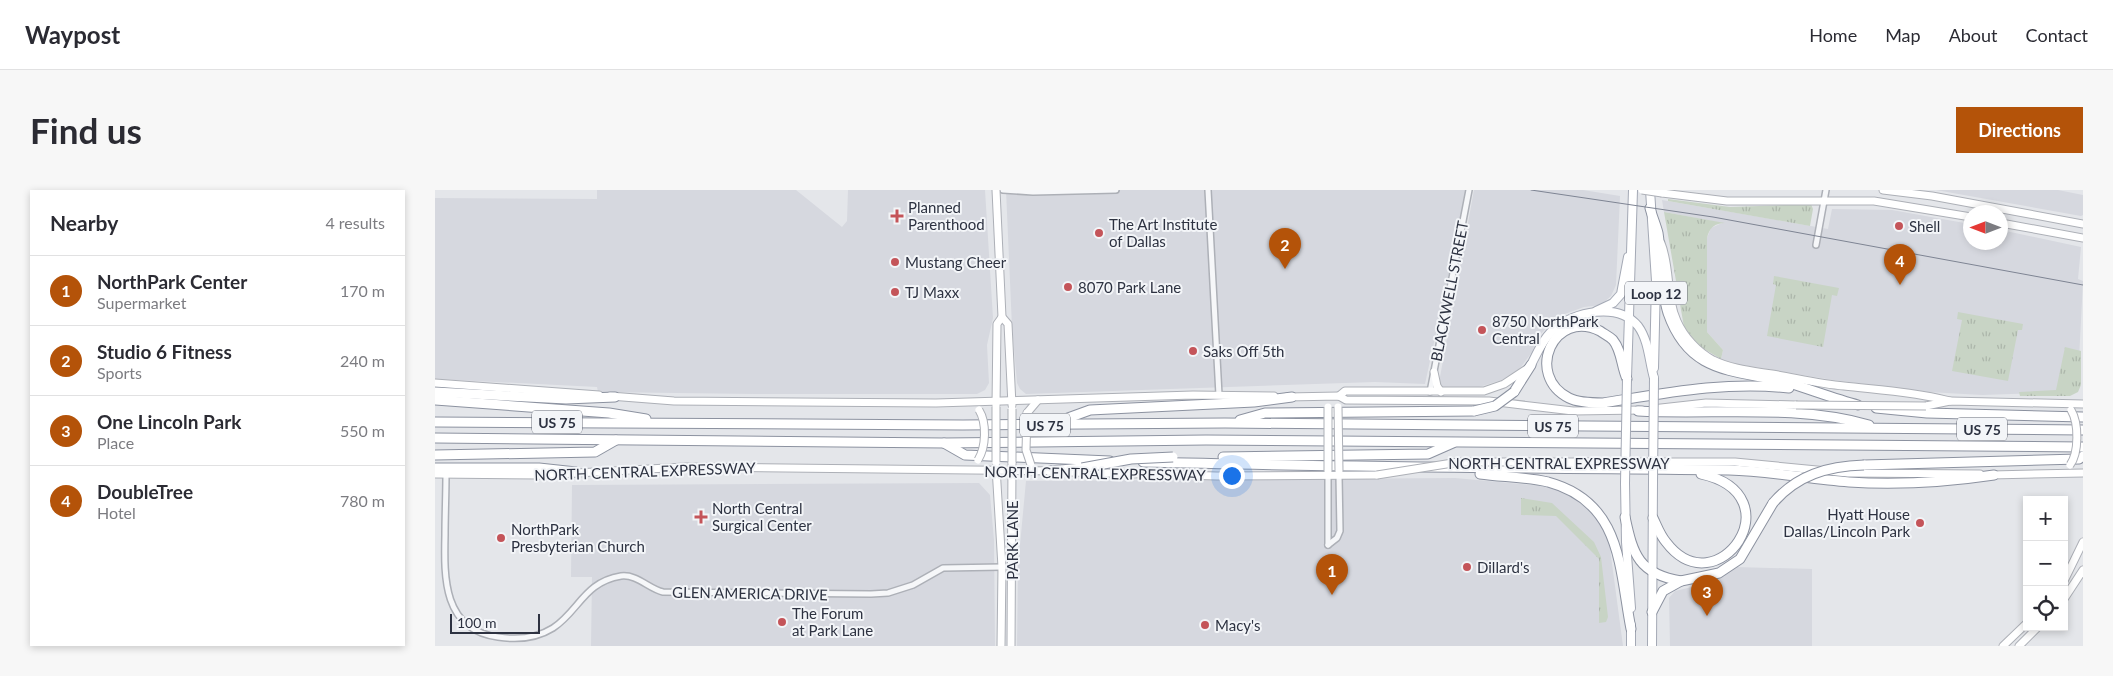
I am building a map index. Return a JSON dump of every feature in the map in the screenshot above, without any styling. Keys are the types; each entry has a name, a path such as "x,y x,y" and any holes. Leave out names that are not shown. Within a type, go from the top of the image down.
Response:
{"highway":[{"path":"1650,208 1657,232 1668,311 1675,330 1685,346 1711,366 1727,372 1789,383 1865,406 1927,413 2083,417"},
{"path":"1627,379 1617,346 1611,338 1583,325 1570,328 1552,343 1547,355 1546,367 1551,381 1561,393 1571,399 1590,402 1603,403 1705,386 1736,385 1787,388 1817,393"},
{"path":"1225,423 1265,413 1474,411 1490,408 1503,401 1514,392 1531,366"},
{"path":"435,392 566,399 615,397"},
{"path":"1050,425 1091,410 1255,402 1292,397"},
{"path":"435,400 609,413 679,424"},
{"path":"1638,411 1810,414 1841,417 1881,428"},
{"name":"US 75","path":"435,422 1050,425 1225,423 2083,430"},
{"name":"NORTH CENTRAL EXPRESSWAY","path":"435,438 943,443 1153,440 2083,446"},
{"path":"435,455 595,452 617,440"},
{"path":"1050,471 1081,468 1131,459 1173,457 1428,454 1456,442"},
{"path":"943,443 965,455 1172,463 1363,465 1445,469 1765,472 1851,482 1957,480 1994,475"},
{"path":"1652,612 1663,591 1681,581 1719,573 1741,559 1773,504 1784,491 1800,480 1822,470 1840,466 2079,459 2083,456"},
{"path":"435,468 539,468 576,472"},
{"path":"1445,469 1546,482 1567,488 1587,500 1604,519 1615,542 1631,629"},
{"path":"1653,518 1665,542 1684,558 1695,561 1714,561 1725,555 1734,548 1744,532 1745,509 1740,498 1725,482 1699,473 1666,471"},
{"path":"1625,517 1634,553 1642,564 1652,572 1681,581"}],"main road":[{"name":"PARK LANE","path":"996,190 1002,317 1008,324 1012,405 1011,646"},
{"name":"Loop 12","path":"1631,646 1625,483 1633,190"},
{"path":"1642,190 1727,201 1874,201 1963,216"},
{"name":"Loop 12","path":"1650,190 1656,290 1652,646"},
{"path":"1883,190 1955,200 2083,224"},
{"path":"1952,214 1955,200"},
{"path":"2008,224 2083,238"},
{"path":"1657,232 1665,252 1672,304 1677,321 1698,349 1712,359 1735,367 1801,379 1927,395 1950,401"},
{"path":"1594,312 1613,303 1621,294 1631,243"},
{"path":"1339,473 1338,407 1339,396 1345,391 1441,392 1495,388 1531,366 1553,330 1567,318 1594,312 1611,312 1630,320 1638,326 1647,344 1654,378"},
{"name":"PARK LANE","path":"1001,646 1001,567 997,472 997,324 1002,317"},
{"path":"1434,372 1437,386 1441,392"},
{"path":"435,383 674,400 970,402 1012,405 1038,400 1219,395 1339,396 1346,400 1489,401 1573,411 1638,411 1706,403 1926,406 1950,401 2083,404"},
{"path":"1328,473 1328,407 1330,396"},
{"path":"1034,468 1026,455 1027,413 1038,400"},
{"path":"966,470 978,460 983,447 983,420 979,410 970,402"},
{"path":"2060,474 2070,465 2075,453 2076,420 2066,403"},
{"name":"NORTH CENTRAL EXPRESSWAY","path":"435,474 540,475 685,467 966,470 997,472 1034,468 1050,471 1208,476 1328,473 1377,475 1459,462 1735,462 1848,473 1994,475 2083,473"},
{"path":"2068,574 2083,542"},
{"path":"1001,567 1006,569 1008,574 1007,587 1012,600"},
{"path":"2068,594 2083,570"},
{"path":"2068,586 2072,589"},
{"path":"2003,646 2023,627"},
{"path":"2019,646 2034,631"}],"street":[{"path":"1003,190 1033,192 1116,190"},
{"path":"1208,190 1219,395"},
{"name":"BLACKWELL STREET","path":"1430,392 1469,190"},
{"path":"1815,245 1826,190"},
{"path":"1328,473 1327,545 1337,538 1340,531 1339,473"},
{"name":"GLEN AMERICA DRIVE","path":"446,474 444,570 448,594 456,612 465,622 479,632 493,637 526,638 548,631 564,619 589,591 624,576 635,578 653,589 667,592 871,594 888,593 913,585 943,568 1001,567"}],"shaded area":[{"path":"597,190 796,190 842,227 847,221 848,190 985,190 993,318 987,345 989,383 985,390 977,394 755,394 598,392 597,387 435,379 435,198 597,199"},
{"path":"1006,190 1467,190 1425,384 1375,382 1026,394 1017,383 1012,327"},
{"path":"1474,190 1583,190 1620,196 1616,285 1611,296 1601,305 1584,307 1562,315 1551,323 1538,337 1532,352 1521,367 1508,378 1476,388 1445,389 1440,385 1440,377"},
{"path":"1936,190 2058,190 2083,195 2083,215 2081,216"},
{"path":"1662,200 1828,229 1832,209 1892,210 1963,223 1963,250 2008,250 2008,231 2081,247 2078,279 2083,281 2078,379 2069,389 2039,393 1982,395 1928,392 1833,380 1736,364 1721,359 1723,350 1707,332 1707,238 1711,228 1722,223 1664,212"},
{"path":"1455,478 1542,486 1565,492 1581,501 1597,517 1609,541 1623,646 1017,646 1018,566 1026,481"},
{"path":"979,483 990,495 994,540 995,646 591,646 592,577 571,577 572,485"},
{"path":"1735,567 1812,569 1812,646 1670,646 1669,598 1675,591 1717,581"}],"green space":[{"path":"1668,199 1730,207 1811,204 1813,209 1810,226 1668,201"},
{"path":"1664,212 1725,223 1713,227 1709,231 1707,238 1707,332 1723,350 1721,359 1699,346 1684,327"},
{"path":"1774,276 1839,288 1837,296 1832,295 1823,347 1767,336 1776,285 1773,284"},
{"path":"1958,312 2023,324 2022,330 2018,330 2008,381 1952,371 1962,320 1957,319"},
{"path":"2065,347 2081,351 2081,385 2078,392 2070,396 2020,396 2019,392 2056,390"},
{"path":"1521,498 1552,503 1594,542 1601,557 1608,617 1606,622 1599,623 1599,559 1556,516 1521,515"}],"tram line":[{"path":"1531,190 1713,217 2083,285"}],"place":[{"name":"Planned Parenthood","path":"897,216"},
{"name":"Shell","path":"1899,226"},
{"name":"The Art Institute of Dallas","path":"1099,233"},
{"name":"Mustang Cheer","path":"895,262"},
{"name":"Studio 6 Fitness","path":"1285,269"},
{"name":"DoubleTree","path":"1900,285"},
{"name":"8070 Park Lane","path":"1068,287"},
{"name":"TJ Maxx","path":"895,292"},
{"name":"8750 NorthPark Central","path":"1482,330"},
{"name":"Saks Off 5th","path":"1193,351"},
{"name":"North Central Surgical Center","path":"701,517"},
{"name":"Hyatt House Dallas/Lincoln Park","path":"1920,523"},
{"name":"NorthPark Presbyterian Church","path":"501,538"},
{"name":"Dillard's","path":"1467,567"},
{"name":"NorthPark Center","path":"1332,595"},
{"name":"One Lincoln Park","path":"1707,616"},
{"name":"The Forum at Park Lane","path":"782,622"},
{"name":"Macy's","path":"1205,625"}]}
